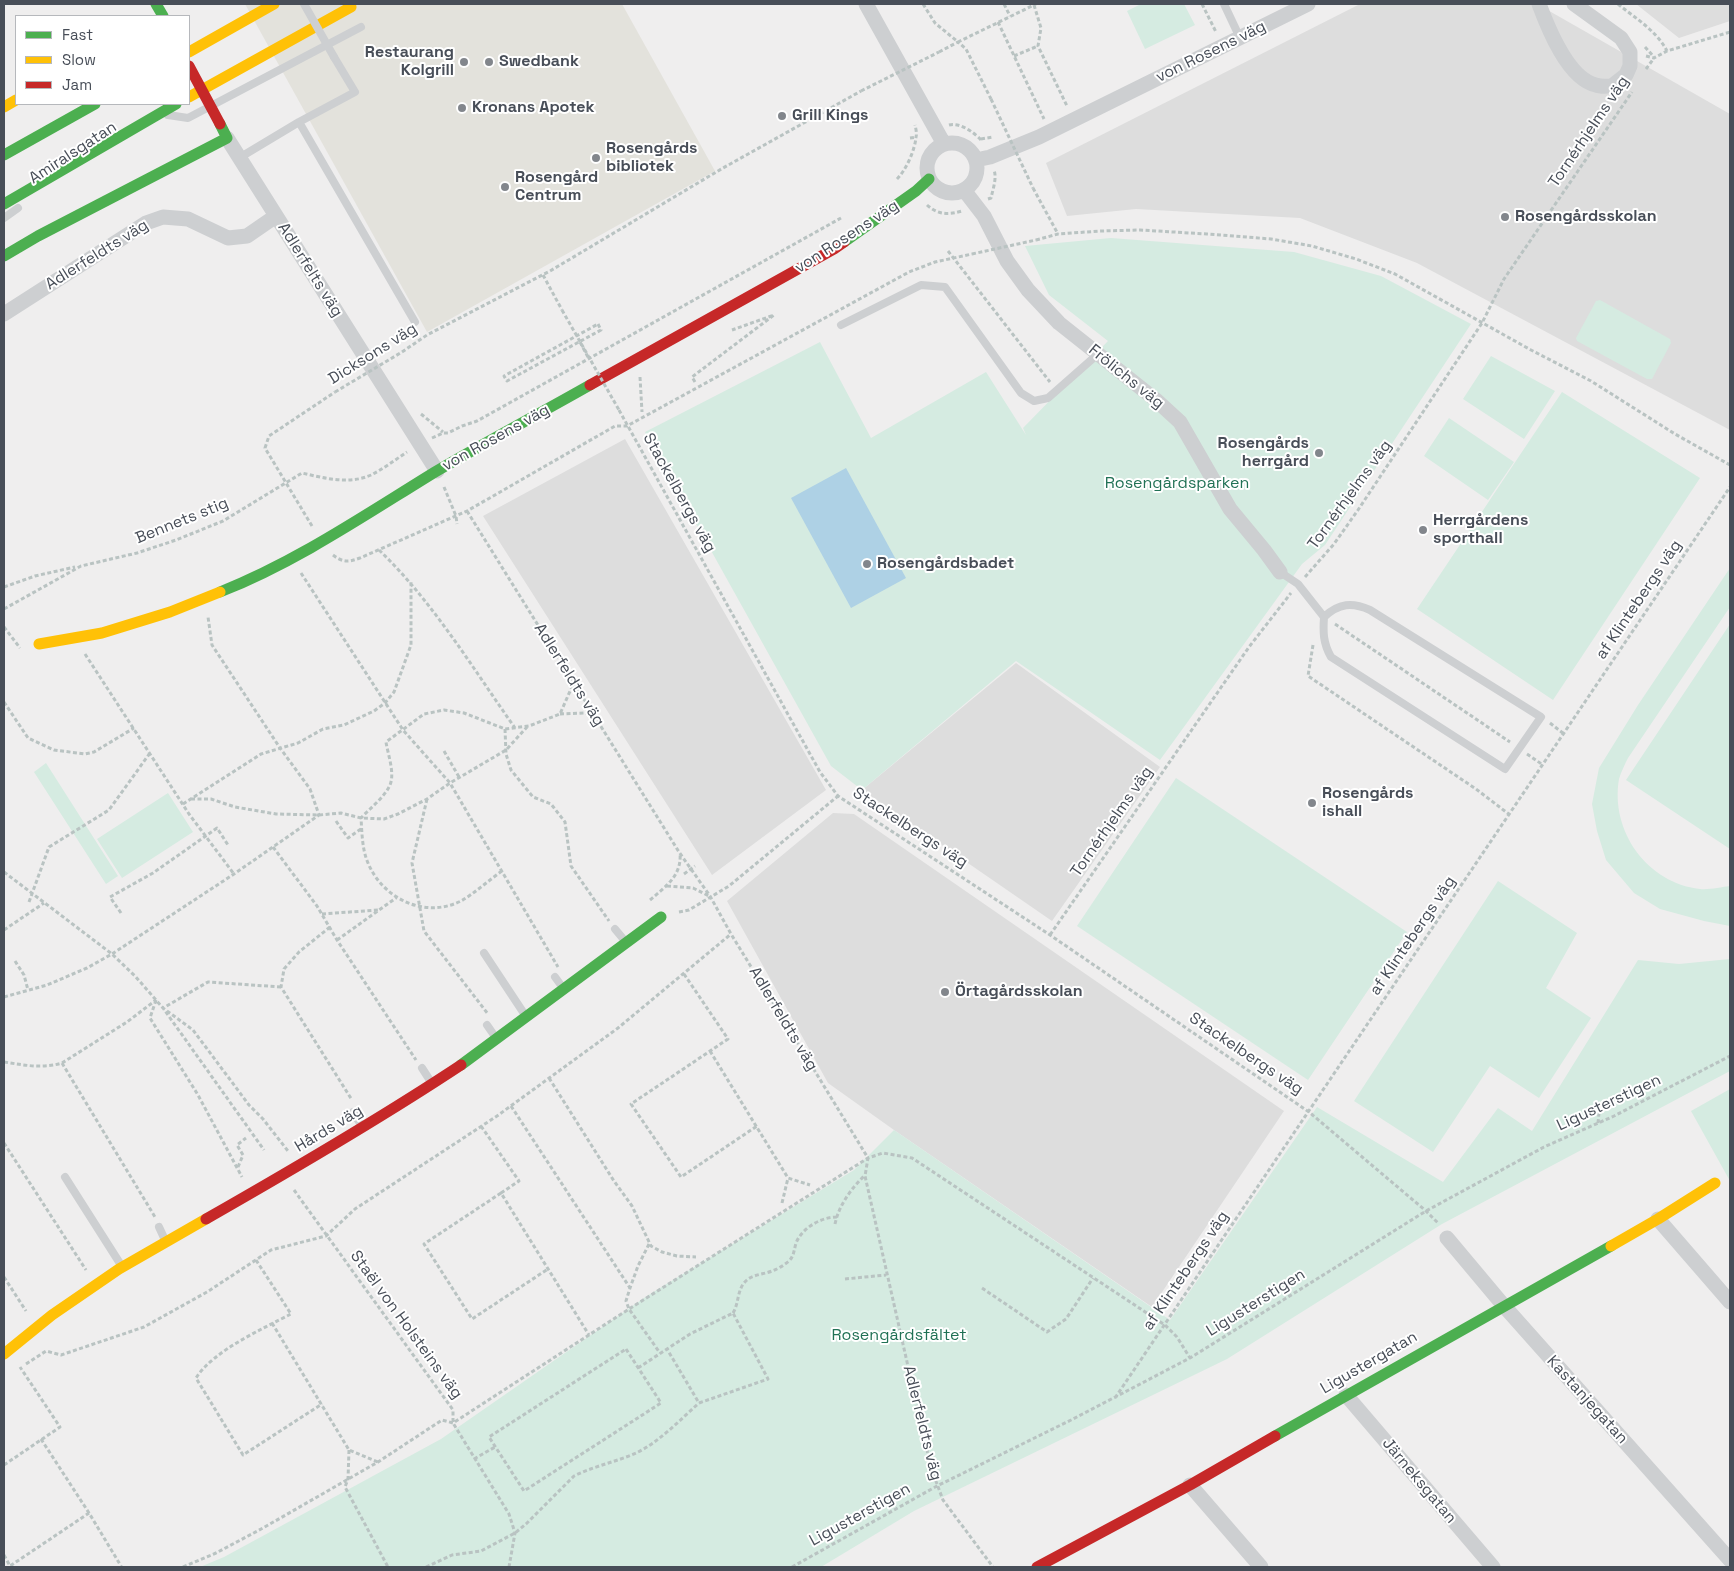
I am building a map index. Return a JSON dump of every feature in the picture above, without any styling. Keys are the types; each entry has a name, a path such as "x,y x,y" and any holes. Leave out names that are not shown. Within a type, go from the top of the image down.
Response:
{"street":[{"path":"190,51 274,4"},
{"path":"866,4 944,144"},
{"name":"von Rosens väg","path":"983,158 1039,137 1308,4"},
{"path":"1539,4 1552,36 1574,71 1583,79 1596,85 1612,86 1626,75 1630,66 1630,52 1621,38 1574,4"},
{"path":"190,96 351,7"},
{"name":"Adlerfelts väg","path":"190,68 239,158 438,472"},
{"path":"4,107 15,101"},
{"name":"Amiralsgatan","path":"7,152 93,105"},
{"name":"Amiralsgatan","path":"4,204 174,105"},
{"path":"4,256 223,131"},
{"path":"954,143 963,146 983,158 971,185 964,190 956,193 940,190 929,179 927,171 928,162 936,148 944,144 954,143"},
{"name":"von Rosens väg","path":"39,644 102,633 170,612 245,582 321,542 438,472 834,249 916,191 929,179"},
{"name":"Frölichs väg","path":"964,190 984,216 1007,261 1028,290 1059,323 1156,400 1180,422 1230,509 1280,572"},
{"name":"Adlerfeldts väg","path":"4,314 146,223 163,217 188,219 228,238 247,236 276,216"},
{"name":"Hårds väg","path":"4,1354 52,1316 122,1267 301,1166 432,1084 497,1039 661,917"},
{"name":"Ligustergatan","path":"1037,1567 1190,1486 1346,1395 1658,1219 1715,1184"},
{"path":"1658,1219 1730,1302"},
{"name":"Kastanjegatan","path":"1447,1238 1504,1306 1730,1560"},
{"name":"Järneksgatan","path":"1346,1395 1492,1567"},
{"path":"1190,1486 1261,1567"}],"lane":[{"path":"239,158 355,92 304,4"},
{"path":"1224,4 1240,38"},
{"path":"159,113 188,118 361,27"},
{"name":"Amiralsgatan","path":"96,160 112,150 159,113"},
{"path":"300,122 415,322"},
{"name":"Amiralsgatan","path":"4,218 24,205"},
{"path":"841,325 921,286 945,287 1021,393 1034,401 1048,398 1098,354"},
{"path":"1280,572 1298,584 1324,617 1325,647 1331,657 1505,769 1541,717 1370,610 1359,605 1346,605 1333,609 1324,617"},
{"path":"614,929 626,942"},
{"path":"484,953 526,1017"},
{"path":"558,974 564,989"},
{"path":"490,1023 497,1039"},
{"path":"422,1068 432,1084"},
{"path":"354,1108 363,1128"},
{"path":"65,1177 122,1267"},
{"path":"159,1227 166,1242"}],"path":[{"path":"923,4 934,24 966,49 992,99 1033,188 1058,234"},
{"path":"1004,4 1010,16"},
{"path":"1035,4 1041,28 1038,46 1069,112"},
{"name":"Dicksons väg","path":"286,484 264,448 269,436 335,392 427,335 543,275 723,168 862,91 1035,4"},
{"path":"1202,4 1219,39"},
{"path":"1618,4 1655,34 1662,41 1666,51 1730,32"},
{"path":"998,22 1045,122"},
{"path":"1014,56 1038,46"},
{"name":"Tornérhjelms väg","path":"1642,75 1654,58 1666,51"},
{"path":"888,71 893,80"},
{"name":"Tornérhjelms väg","path":"1050,935 1248,647 1298,584 1334,544 1354,517 1482,323 1504,279 1634,89"},
{"path":"892,185 901,175 911,154 916,138 915,123"},
{"path":"896,173 901,175 935,212 952,214 976,206 991,198 996,174 983,158 981,139 966,128 953,124 935,129 916,138 910,138"},
{"path":"462,426 477,422 850,213"},
{"path":"627,426 910,272 936,262 1058,234 1132,230 1271,239 1312,246 1356,259 1395,274 1591,382 1675,434 1730,465"},
{"path":"948,251 1056,391"},
{"name":"Stackelbergs väg","path":"543,275 820,772 838,796 1050,935 1309,1112 1426,1211 1445,1230 1447,1238"},
{"path":"695,382 692,377 774,315 729,330"},
{"path":"598,324 601,330 507,381 504,376 578,336 598,324"},
{"path":"580,342 589,359"},
{"path":"640,380 642,412"},
{"name":"Adlerfeldts väg","path":"627,426 615,426 467,511 691,869 710,896 731,934 868,1158 865,1176 931,1468 943,1500 993,1567"},
{"name":"Bennets stig","path":"4,587 35,576 137,553 176,540 223,520 302,473 326,479 342,480 370,476 409,451"},
{"path":"438,472 456,516 457,524"},
{"name":"af Klintebergs väg","path":"1115,1398 1730,487"},
{"path":"379,550 411,582 515,728"},
{"name":"Bennets stig","path":"4,608 81,566"},
{"path":"298,569 403,730 450,783 502,871 558,974"},
{"path":"183,804 261,754 298,743 322,729 344,725 374,711 385,703 394,692 411,645 411,582"},
{"path":"1292,592 1296,596"},
{"path":"207,609 212,645 280,748 310,789 319,815"},
{"path":"1324,617 1543,765"},
{"path":"1312,641 1313,648 1308,676 1510,814"},
{"path":"82,650 183,804 234,874"},
{"path":"560,714 574,682"},
{"path":"4,702 28,738 54,750 85,754 94,752 134,728"},
{"path":"502,871 461,901 441,907 419,907 396,898 380,882 368,864 362,842 361,818 381,797 390,784 391,768 386,742 424,714 444,710 464,713 505,729 527,727 560,714 584,713 594,715"},
{"path":"1541,717 1564,734"},
{"path":"191,799 211,799 276,814 319,815 341,813 361,818 384,818 398,814 427,799 506,750 527,727"},
{"path":"505,729 506,750 511,770 533,797 551,804 565,822 571,866 614,929"},
{"path":"444,751 460,777"},
{"path":"29,902 49,848 109,810 150,753"},
{"path":"661,917 689,910 729,886 838,796"},
{"path":"427,799 412,863 424,932 490,1023"},
{"path":"4,997 55,982 87,968 112,954 234,874 319,815"},
{"path":"336,821 348,838 361,829"},
{"path":"121,913 110,897 153,873 217,828 228,845"},
{"path":"273,847 322,914 337,940 422,1068"},
{"path":"684,874 695,866"},
{"path":"4,872 112,954 135,976 163,1008 264,1150"},
{"path":"667,886 693,888 710,896"},
{"path":"337,940 396,898"},
{"path":"4,930 44,903"},
{"path":"322,914 379,910"},
{"path":"330,927 299,952 284,969 281,987 354,1108"},
{"path":"4,1465 60,1427 20,1367 46,1351 60,1355 144,1327 207,1292 271,1250 326,1236 355,1209 511,1106 618,1028 731,934"},
{"path":"15,961 24,976 28,990"},
{"path":"684,974 728,1039 631,1104 680,1178 757,1126"},
{"path":"163,1008 208,982 281,987"},
{"path":"4,1062 39,1067 62,1063 127,1022 156,1000"},
{"path":"156,1000 150,1018 198,1095 242,1177"},
{"path":"163,1008 193,1030 248,1105 263,1119 288,1151"},
{"path":"710,1051 788,1178 810,1185"},
{"name":"Ligusterstigen","path":"792,1567 937,1486 1115,1398 1190,1358 1426,1211 1544,1147 1598,1123 1730,1056"},
{"path":"62,1063 159,1227"},
{"path":"549,1078 614,1181 632,1206 649,1244 662,1252 676,1256 696,1257"},
{"path":"1598,1123 1600,1102"},
{"path":"511,1106 630,1288"},
{"path":"481,1126 519,1181 424,1244 472,1319 548,1269"},
{"path":"237,1168 243,1155 237,1145 246,1138"},
{"path":"4,1143 87,1272"},
{"path":"183,1567 216,1553 378,1462 442,1420 452,1423 868,1158 883,1153 912,1158 1165,1325 1177,1338 1190,1358"},
{"path":"835,1224 840,1207 853,1188 865,1176"},
{"path":"782,1203 788,1178"},
{"name":"Staël von Holsteins väg","path":"290,1186 453,1410 452,1423 509,1514 515,1533"},
{"path":"501,1193 590,1335"},
{"path":"638,1368 690,1334 733,1312 737,1306 740,1290 745,1282 757,1274 777,1269 789,1261 793,1256 796,1243 801,1235 817,1221 836,1216"},
{"path":"649,1244 638,1266 626,1301 629,1309 660,1353"},
{"path":"256,1260 291,1314 242,1340 203,1367 196,1378 243,1455 322,1404"},
{"path":"845,1279 886,1275"},
{"path":"4,1277 28,1314"},
{"path":"982,1288 1047,1332 1066,1319 1093,1278"},
{"path":"4,1284 9,1286"},
{"path":"426,1567 452,1555 481,1551 515,1533 574,1476 637,1453 672,1427 699,1403 768,1379 733,1312"},
{"path":"272,1324 348,1450 348,1479 345,1487 388,1567"},
{"path":"667,1348 699,1403"},
{"path":"626,1349 638,1368 661,1403 524,1492 489,1437 626,1349"},
{"path":"41,1439 122,1567"},
{"path":"474,1459 495,1447"},
{"path":"348,1450 378,1462"},
{"path":"4,1555 10,1566 89,1513"},
{"path":"509,1567 515,1533"}],"shaded area":[{"name":"Rosengård Centrum","path":"245,4 622,4 715,171 427,332"},
{"name":"Rosengårdsskolan","path":"1360,4 1537,4 1730,114 1730,430 1417,263 1300,218 1136,209 1067,216 1046,163"},
{"path":"1636,4 1730,4 1730,21 1679,38"},
{"path":"625,439 826,790 712,875 483,516"},
{"path":"1016,663 1160,767 1052,921 862,790"},
{"name":"Örtagårdsskolan","path":"833,813 854,814 1284,1111 1152,1307 828,1083 727,901"}],"green space":[{"path":"1141,4 1184,4 1195,25 1145,49 1127,11"},
{"name":"Rosengårdsparken","path":"1111,238 1294,252 1381,276 1471,324 1325,545 1302,564 1160,760 1016,661 862,790 831,766 645,432 820,342 871,438 986,372 1026,435 1023,428 1108,341 1049,295 1025,246"},
{"path":"1600,300 1670,339 1671,343 1652,379 1647,379 1577,341 1576,338 1596,301"},
{"path":"1491,356 1555,391 1524,439 1463,399"},
{"path":"1562,392 1700,478 1553,700 1417,609"},
{"path":"1449,418 1514,462 1488,500 1424,456"},
{"path":"1730,568 1730,607 1628,758 1619,779 1618,798 1620,817 1636,851 1664,877 1681,885 1700,889 1730,886 1730,926 1660,909 1634,893 1606,860 1597,831 1592,804 1599,768 1638,705"},
{"path":"1730,624 1730,849 1626,780"},
{"path":"46,763 118,876 106,884 34,772"},
{"path":"1176,778 1407,932 1308,1080 1077,926"},
{"path":"168,793 193,832 122,878 97,839"},
{"path":"1498,881 1577,933 1546,988 1591,1018 1539,1098 1490,1066 1433,1152 1354,1101"},
{"name":"Rosengårdsfältet","path":"1730,959 1730,1071 1442,1224 1227,1359 914,1511 821,1567 200,1567 224,1557 441,1439 647,1296 854,1170 894,1130 1170,1320 1317,1107 1443,1182 1498,1108 1532,1131 1638,960 1679,964"},
{"path":"1730,1089 1730,1181 1691,1111"}],"water":[{"path":"846,468 906,578 851,608 791,498"}],"traffic: fast":[{"path":"156,4 162,15"},
{"path":"4,155 93,105"},
{"path":"4,204 174,105"},
{"path":"4,256 38,236 227,138 220,124"},
{"path":"844,242 916,191 929,179"},
{"path":"220,592 276,567 303,552 435,472 590,385"},
{"path":"461,1065 661,917"},
{"path":"1275,1436 1611,1246"}],"traffic: slow":[{"path":"190,51 274,4"},
{"path":"190,96 351,7"},
{"path":"4,107 15,101"},
{"path":"39,644 102,633 170,612 220,592"},
{"path":"1611,1246 1715,1183"},
{"path":"4,1354 52,1315 119,1269 206,1219"}],"traffic: jam":[{"path":"190,68 220,124"},
{"path":"590,385 844,242"},
{"path":"206,1219 335,1144 461,1065"},
{"path":"1037,1567 1190,1485 1275,1436"}],"place":[{"name":"Restaurang Kolgrill","path":"464,62"},
{"name":"Swedbank","path":"489,62"},
{"name":"Kronans Apotek","path":"462,108"},
{"name":"Grill Kings","path":"782,116"},
{"name":"Rosengårds bibliotek","path":"596,158"},
{"name":"Rosengård Centrum","path":"505,187"},
{"name":"Rosengårdsskolan","path":"1505,217"},
{"name":"Rosengårds herrgård","path":"1319,453"},
{"name":"Herrgårdens sporthall","path":"1423,530"},
{"name":"Rosengårdsbadet","path":"867,564"},
{"name":"Rosengårds ishall","path":"1312,803"},
{"name":"Örtagårdsskolan","path":"945,992"}]}
